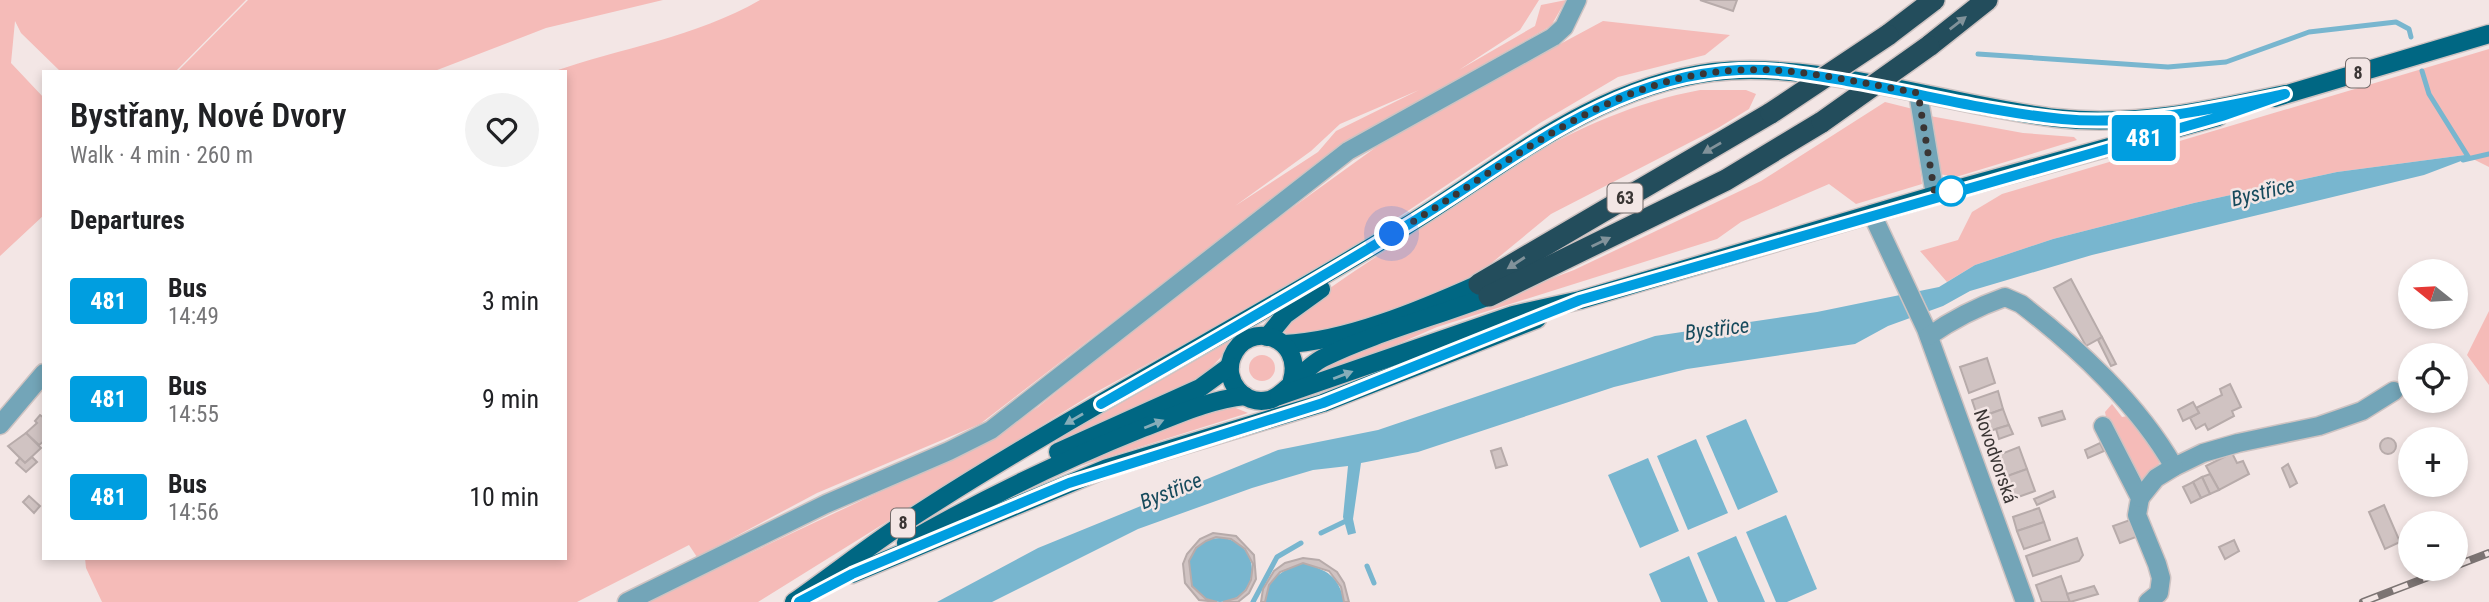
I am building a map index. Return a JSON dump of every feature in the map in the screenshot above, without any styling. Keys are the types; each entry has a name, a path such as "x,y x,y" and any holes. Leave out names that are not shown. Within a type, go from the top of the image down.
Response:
{"highway":[{"name":"63","path":"1484,290 1771,113 1888,35 1934,0"},
{"name":"63","path":"1484,290 1716,185 1822,122 1929,46 1987,0"}],"main road":[{"name":"8","path":"794,602 853,567 1082,478 1323,403 1580,300 1935,195 2211,119 2285,94 2489,34"},
{"name":"8","path":"799,602 853,567 954,491 1408,225 1559,127 1638,91 1679,78 1738,70 1770,71 1918,93 2012,112 2098,121 2177,114 2285,94"},
{"path":"1267,337 1291,310 1408,225"},
{"name":"63","path":"1284,344 1317,342 1484,290"},
{"name":"63","path":"1292,380 1334,354 1484,290"},
{"path":"853,567 1048,469 1209,402 1245,396 1265,401 1513,315 1580,300"},
{"path":"1245,396 1234,385 1230,366 1234,353 1244,342 1256,337 1267,337 1284,344 1295,364 1292,380 1279,396"},
{"path":"853,567 1006,477 1200,388 1230,366"}],"street":[{"path":"627,602 826,503 949,452 991,430 1348,151 1553,37 1568,21 1577,0"},
{"path":"1918,93 1935,195"},
{"name":"Novodvorská","path":"1872,214 1927,330 2025,602"},
{"path":"1927,330 2006,297 2021,304 2113,387 2158,439 2174,467"},
{"path":"0,425 42,375"},
{"path":"2148,602 2159,593 2161,578 2137,514 2140,498 2156,478 2203,453 2238,443 2293,433 2362,411 2394,391"},
{"path":"2103,426 2140,498"}],"shaded area":[{"path":"0,0 246,0 177,70 59,70 21,33 15,21 11,63 42,96 42,217 0,256"},
{"path":"248,0 663,0 546,28 437,70 179,70"},
{"path":"760,0 1539,0 1520,30 1459,70 1535,26 1541,5 1566,0 1551,26 1347,142 980,424 817,493 697,557 689,545 577,602 102,602 86,568 85,560 567,560 567,70 558,70 710,23","holes":["1419,90 1336,131 1318,152 1235,206 1311,151 1340,124"]},
{"path":"1603,21 1730,35 1705,55 1618,77 1540,123 1319,270 1089,396 758,602 646,602 975,447 1038,407 1206,270 1397,132"},
{"path":"2489,49 2489,167 2465,155 2337,172 2194,203 2053,239 1975,265 1947,282 1920,251 1958,240 1972,212 2002,194"},
{"path":"1700,90 1746,90 1756,94 1749,109 1718,128 1551,214 1471,280 1349,328 1287,336 1283,328 1320,295 1499,174 1575,132 1615,115 1657,100"},
{"path":"1885,102 1913,109 1922,184 1856,204 1829,184 1741,222 1717,239 1437,327 1361,360 1327,370 1326,366 1355,352 1574,270 1761,181"},
{"path":"1930,116 2023,133 2074,137 2077,140 1956,177 1939,174"},
{"path":"2489,311 2489,385 2468,353"},
{"path":"1231,337 1223,355 1196,383 1058,444 1055,434"},
{"path":"1262,355 1272,358 1275,368 1272,378 1262,381 1252,378 1249,368 1252,358"},
{"path":"2112,404 2122,417 2133,415 2154,442 2160,462 2153,473 2136,483 2108,427 2105,412"},
{"path":"1231,406 1248,413 1083,465 1082,461 1189,415"}],"water":[{"path":"2465,155 2469,158 2424,175 2092,255 1970,291 1943,306 1888,326 1855,344 1687,369 1614,387 1418,452 1361,463 1353,519 1356,533 1348,535 1343,517 1348,466 1313,470 1252,488 1138,529 992,602 937,602 1038,548 1278,450 1378,430 1655,336 1817,312 1939,287 1975,265 2053,239 2194,203 2337,172"},
{"path":"1746,419 1778,492 1738,510 1706,436"},
{"path":"1696,439 1728,513 1688,530 1657,456"},
{"path":"1648,458 1679,531 1640,548 1608,475"},
{"path":"1786,515 1817,589 1787,602 1776,602 1746,532"},
{"path":"1736,536 1765,602 1718,602 1697,553"},
{"path":"1214,538 1226,538 1243,547 1250,558 1250,582 1243,593 1226,602 1214,602 1202,597 1193,588 1188,576 1188,564 1193,552 1202,543"},
{"path":"1689,556 1708,602 1661,602 1649,574"},
{"path":"1303,563 1331,575 1339,586 1344,602 1265,602 1272,581 1288,569"}],"building":[{"path":"1700,0 1737,0 1733,11"},
{"path":"2071,279 2102,337 2086,346 2054,288"},
{"path":"2102,337 2116,364 2111,366 2098,340"},
{"path":"1987,358 1995,383 1969,393 1960,367"},
{"path":"2230,384 2241,407 2232,411 2234,416 2208,430 2205,424 2196,429 2190,418 2199,413 2196,408 2222,395 2220,389"},
{"path":"1998,391 2003,409 1978,418 1972,400"},
{"path":"2193,402 2199,413 2183,421 2178,410"},
{"path":"2003,409 2009,425 1983,433 1978,418"},
{"path":"2062,411 2065,419 2042,426 2039,418"},
{"path":"40,415 42,416 42,443 39,445 26,433 37,423 35,421"},
{"path":"2009,425 2013,434 1999,439 1996,429"},
{"path":"26,433 41,448 25,463 8,446"},
{"path":"2388,438 2396,446 2388,454 2380,446"},
{"path":"2100,443 2104,451 2088,458 2085,450"},
{"path":"2019,447 2027,469 1999,479 1991,458"},
{"path":"1501,448 1507,465 1496,468 1491,451"},
{"path":"2232,453 2237,463 2243,461 2249,474 2219,490 2206,466"},
{"path":"32,457 37,462 26,472 16,463 20,458 25,463"},
{"path":"2288,464 2297,483 2290,487 2282,468"},
{"path":"2027,469 2035,491 2007,501 1999,479"},
{"path":"2210,474 2219,490 2210,494 2202,477"},
{"path":"2202,477 2210,494 2201,498 2193,482"},
{"path":"2193,482 2201,498 2191,503 2183,487"},
{"path":"2053,491 2055,497 2037,505 2034,499"},
{"path":"29,496 40,506 34,513 23,502"},
{"path":"2384,505 2398,543 2385,549 2369,512"},
{"path":"2039,508 2044,522 2017,531 2013,517"},
{"path":"2130,520 2136,537 2120,543 2113,526"},
{"path":"2044,522 2050,540 2024,549 2017,531"},
{"path":"1213,533 1236,536 1254,555 1256,579 1249,593 1238,602 1223,602 1237,598 1246,590 1251,580 1253,564 1245,549 1231,539 1216,537 1206,541 1196,548 1189,561 1192,586 1206,599 1217,602 1199,600 1185,583 1183,564 1187,554 1200,539"},
{"path":"2077,538 2083,555 2079,561 2033,576 2026,556"},
{"path":"2234,540 2239,551 2225,559 2219,547"},
{"path":"1303,558 1319,560 1337,572 1344,583 1349,602 1344,602 1341,587 1329,571 1303,563 1280,572 1269,585 1265,602 1261,602 1263,589 1274,571 1285,563"},
{"path":"2061,576 2070,602 2042,602 2036,585"},
{"path":"2094,586 2098,594 2070,602 2067,594"}],"waterway":[{"path":"1978,54 2168,67 2226,62 2309,32 2396,22 2409,29 2411,37"},
{"path":"2422,71 2429,94 2469,158"},
{"name":"Bystřice","path":"2463,160 2489,154"},
{"path":"1321,533 1348,520"},
{"path":"1253,602 1277,557 1301,543"},
{"path":"1367,566 1374,583"}],"railway":[{"path":"2468,561 2489,553"},
{"path":"2363,602 2418,581"}],"bus line":[{"name":"481","path":"799,602 852,574 1107,468 1323,403 1580,300 1935,195 2222,116 2285,94 2177,114 2098,121 2012,112 1918,93 1788,72 1738,70 1659,83 1559,127 1518,151 1408,225 1101,404"}],"route":[{"path":"1392,234 1518,151 1579,117 1659,83 1738,70 1805,74 1918,93 1935,195 1951,191"}]}
